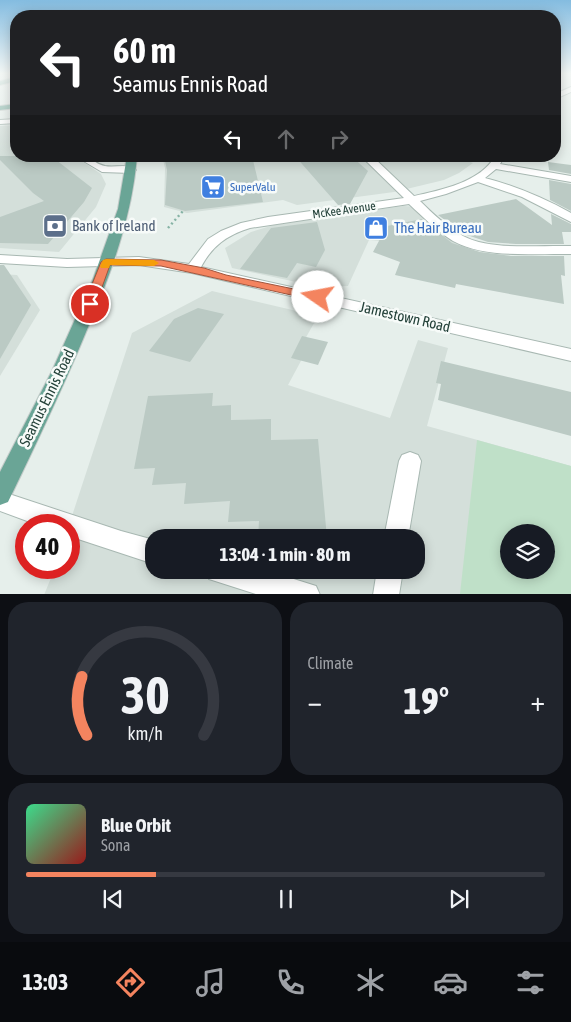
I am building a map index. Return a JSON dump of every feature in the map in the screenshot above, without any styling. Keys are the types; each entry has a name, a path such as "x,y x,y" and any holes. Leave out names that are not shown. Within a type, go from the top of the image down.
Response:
{"main road":[{"name":"Seamus Ennis Road","path":"0,495 60,376 106,262 117,233 132,162"}],"street":[{"path":"90,162 102,169 131,170"},
{"path":"372,162 436,224 459,239 488,248 571,250"},
{"name":"McKee Avenue","path":"193,269 209,245 217,238 241,227 271,220 413,200 443,193 478,178 497,162"},
{"path":"502,162 571,179"},
{"path":"478,178 510,187 542,201 571,218"},
{"name":"Jamestown Road","path":"0,258 39,262 139,261 193,269 224,278 571,355"},
{"path":"398,529 410,461"},
{"path":"0,501 120,543 145,550"},
{"path":"251,579 307,594"},
{"path":"386,594 388,579"}],"path":[{"path":"168,228 183,211"}],"shaded area":[{"path":"10,125 10,162 83,162 101,174 106,184 96,207 59,252 0,248 0,126"},
{"path":"164,162 473,163 459,173 444,180 394,192 297,205 283,200 187,213 164,207"},
{"path":"403,206 423,207 441,226 481,249 369,240 348,286 319,287 232,268 225,248 251,232 274,225"},
{"path":"0,274 17,275 40,310 0,376"},
{"path":"212,291 318,316 295,357 302,359 288,385 390,418 418,340 448,348 427,426 571,466 571,594 44,594 51,579 80,579 80,514 73,514 132,333"}],"green space":[{"path":"477,440 571,466 571,594 460,594"}],"building":[{"path":"0,156 10,156 10,162 59,162 92,188 84,202 48,244 0,243 0,217 44,201 33,193 0,160"},
{"name":"SuperValu","path":"165,162 253,162 263,202 185,211 165,205 167,170"},
{"path":"300,162 358,162 368,171 350,204 338,205"},
{"path":"548,162 571,165 571,174 549,170"},
{"path":"549,180 571,184 571,211 550,200"},
{"path":"516,199 552,225 551,214 571,224 571,232 562,232 564,244 488,242 464,234 438,215"},
{"path":"422,219 452,243 480,252 511,256 564,256 565,276 561,275 564,304 456,284 455,288 395,275 400,262 373,252 387,226"},
{"path":"317,222 325,250 316,267 297,263 287,278 240,269 271,228"},
{"path":"0,265 4,265 31,305 0,359"},
{"path":"198,308 224,314 190,362 149,351 174,319"},
{"path":"302,336 328,342 318,365 291,358"},
{"path":"441,361 571,392 571,436 438,400 441,384 436,383"},
{"path":"213,393 212,406 231,405 231,420 271,419 271,440 318,439 326,529 259,529 259,521 228,522 230,501 184,504 186,483 152,485 155,468 134,469 148,396"}],"slow traffic":[{"path":"105,266 106,262 139,261 154,263"}],"place":[{"name":"SuperValu","path":"213,187"},
{"name":"Bank of Ireland","path":"55,226"},
{"name":"The Hair Bureau","path":"376,228"}],"route":[{"path":"90,304 106,262 139,261 161,263 318,297"}]}
